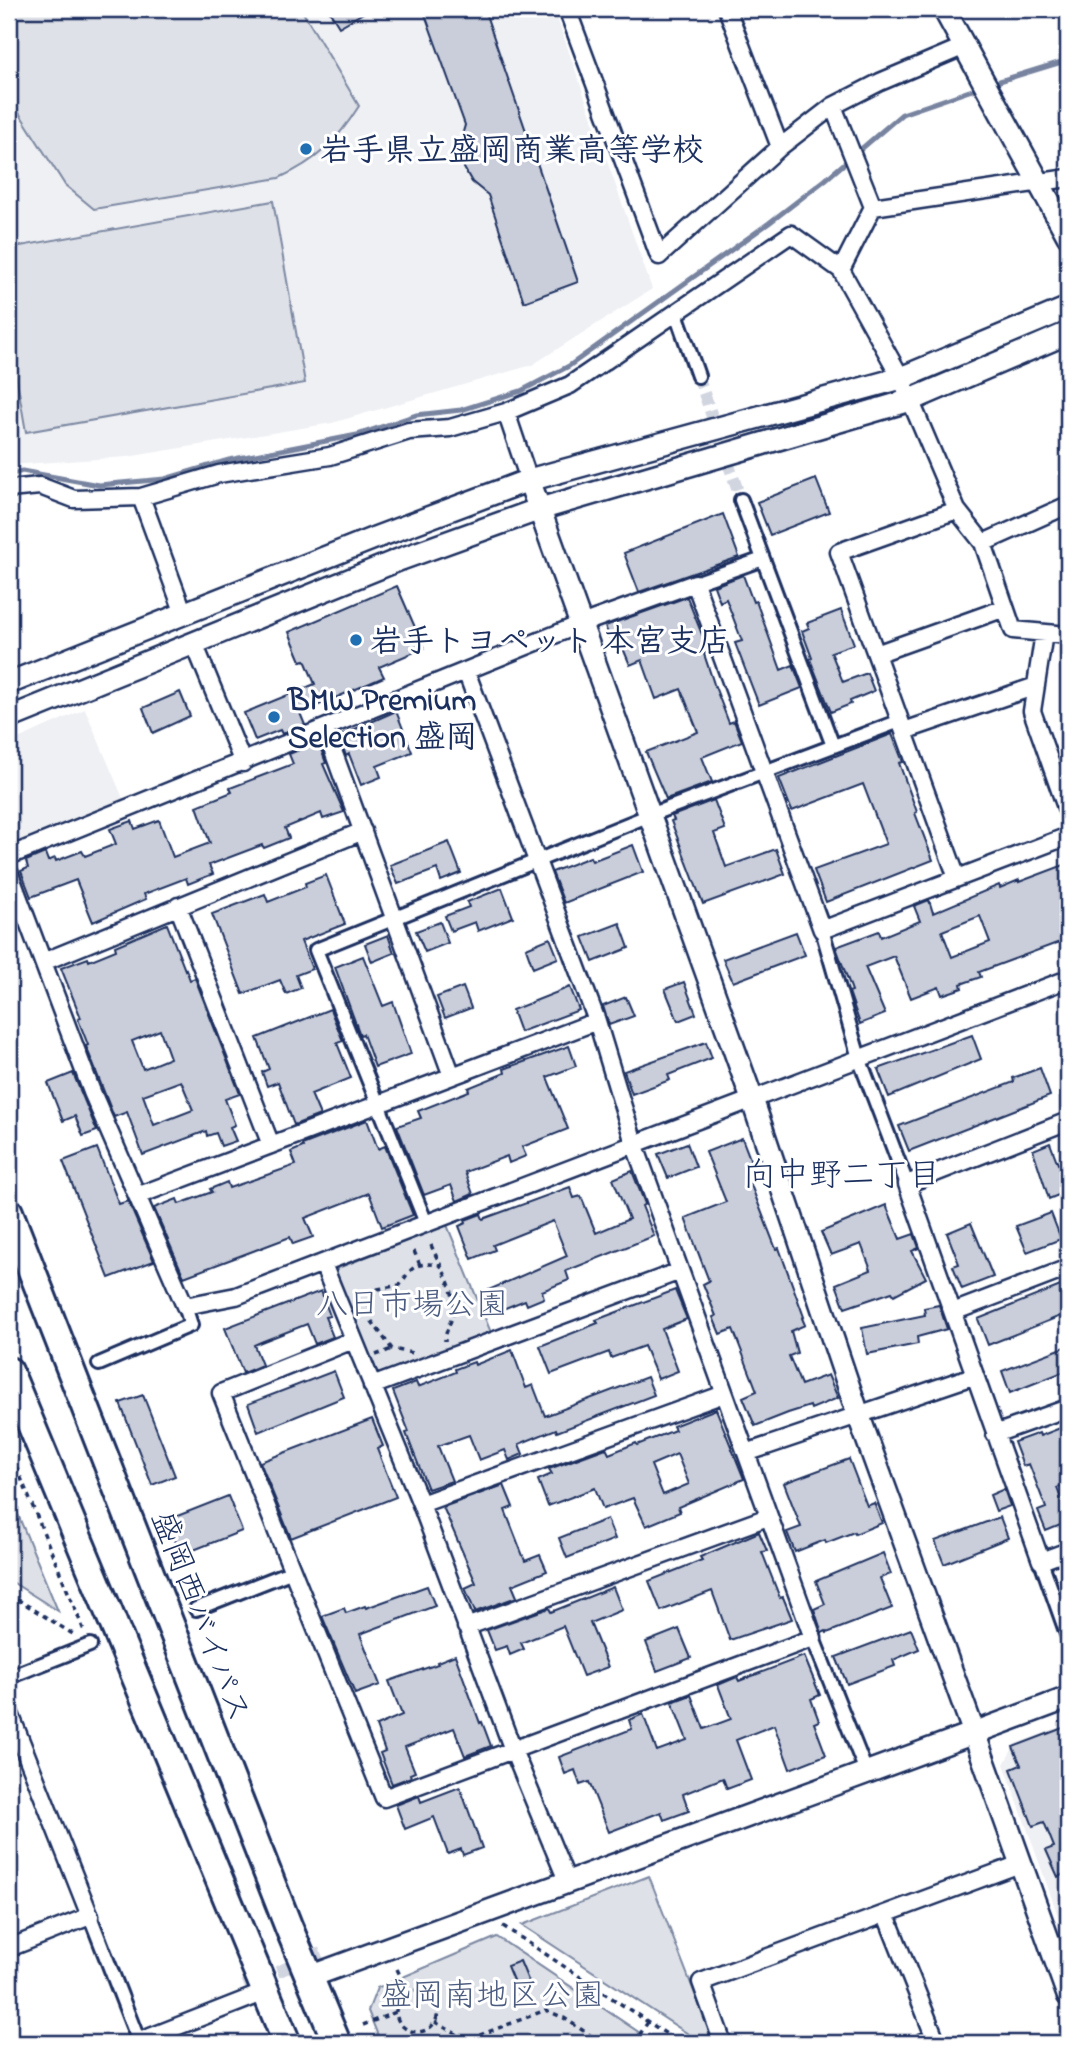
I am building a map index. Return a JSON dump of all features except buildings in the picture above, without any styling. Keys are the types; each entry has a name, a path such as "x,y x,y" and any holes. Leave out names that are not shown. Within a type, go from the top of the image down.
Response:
{"highway":[{"name":"盛岡西バイパス","path":"9,1212 337,2043"},
{"path":"9,1371 287,2043"}],"street":[{"path":"566,9 659,256 780,147 833,106 880,82 965,46"},
{"path":"727,9 780,147"},
{"path":"944,9 1068,236"},
{"path":"833,106 873,207 841,270"},
{"path":"873,207 1068,178"},
{"path":"9,489 40,486 74,499 141,497 219,474 330,456 409,431 450,428 506,412 570,385 791,234 841,270 901,378 957,510 983,543 1013,630 1068,635"},
{"path":"9,683 377,537 529,480 901,378 1068,308"},
{"path":"676,313 698,376"},
{"path":"9,719 401,559 540,509 911,400 1068,333"},
{"path":"506,412 752,1099 858,1415 1068,1996"},
{"path":"141,497 184,614"},
{"path":"741,500 833,746"},
{"path":"983,543 1068,505"},
{"path":"957,510 839,552 957,878"},
{"path":"9,856 581,624 763,559"},
{"path":"695,583 822,930 859,1058 907,1184 973,1376 1068,1637"},
{"path":"876,654 1005,608"},
{"path":"1044,633 1032,712 1068,813"},
{"path":"194,643 243,763"},
{"path":"466,671 597,1021 634,1143 768,1517 867,1774"},
{"path":"426,1223 316,950 650,815 833,746 1036,686"},
{"path":"325,729 452,1076"},
{"path":"43,962 362,831"},
{"path":"822,930 1068,836"},
{"path":"9,872 92,1092 191,1325 99,1364"},
{"path":"178,906 271,1145"},
{"path":"185,1306 236,1296 323,1264 1068,979"},
{"path":"136,1196 597,1021"},
{"path":"907,1184 1068,1121"},
{"path":"323,1264 421,1504 513,1750 568,1883"},
{"path":"953,1312 1068,1268"},
{"path":"372,1386 680,1271"},
{"path":"353,1340 221,1393 384,1798 813,1638"},
{"path":"746,1452 973,1376"},
{"path":"421,1504 724,1394"},
{"path":"995,1434 1068,1408"},
{"path":"466,1628 768,1517"},
{"path":"1041,1561 1068,1551"},
{"path":"197,1609 293,1571"},
{"path":"9,1677 90,1645"},
{"path":"309,1977 1068,1698"},
{"path":"9,1711 137,2042 265,1992"},
{"path":"723,2043 701,1982 1020,1864"},
{"path":"886,1915 931,2041"},
{"path":"9,1948 90,1916"}],"path":[{"path":"431,1245 453,1296 453,1313 445,1334 446,1345"},
{"path":"414,1251 420,1265"},
{"path":"392,1349 370,1320 368,1303 378,1289 400,1285 410,1269 425,1263 440,1265"},
{"path":"9,1449 90,1645"},
{"path":"9,1594 90,1645"},
{"path":"503,1926 680,2043"},
{"path":"397,1969 408,1992"},
{"path":"421,1990 433,1997 438,2010 435,2022 423,2032 410,2031 399,2023 396,2012 397,2003 408,1992 421,1990"},
{"path":"435,2022 467,2042 546,2010 564,2018 601,2043"},
{"path":"363,2025 396,2012"},
{"path":"634,2043 648,2022"}],"shaded area":[{"name":"岩手県立盛岡商業高等学校","path":"9,9 554,9 652,289 532,365 332,423 127,457 9,465"},
{"path":"85,709 125,803 9,851 9,743"},
{"path":"1068,1724 1068,1944 1004,1764 1015,1744"}],"green space":[{"path":"9,9 301,9 359,106 343,130 325,149 279,178 94,209 65,185 9,97"},
{"path":"273,201 305,383 26,432 9,334 9,248"},
{"name":"八日市場公園","path":"447,1225 492,1335 382,1379 375,1376 333,1278 338,1268"},
{"path":"9,1493 58,1611 9,1580"},
{"name":"盛岡南地区公園","path":"649,1876 714,2043 702,2043 522,1925"},
{"name":"盛岡南地区公園","path":"497,1937 655,2043 381,2043 368,2011 377,1988"}],"waterway":[{"path":"990,84 1068,60"},
{"path":"9,475 22,471 99,485 165,479 229,460 357,435 416,415 461,410 521,391 569,366 769,223 825,180 902,114 981,87"}],"tunnel":[{"path":"698,376 741,500"},
{"path":"244,1986 324,1952"}],"place":[{"name":"岩手県立盛岡商業高等学校","path":"306,149"},
{"name":"岩手トヨペット 本宮支店","path":"356,640"},
{"name":"BMW Premium Selection 盛岡","path":"274,717"}],"district":[{"name":"向中野二丁目","path":"842,1173"}]}
